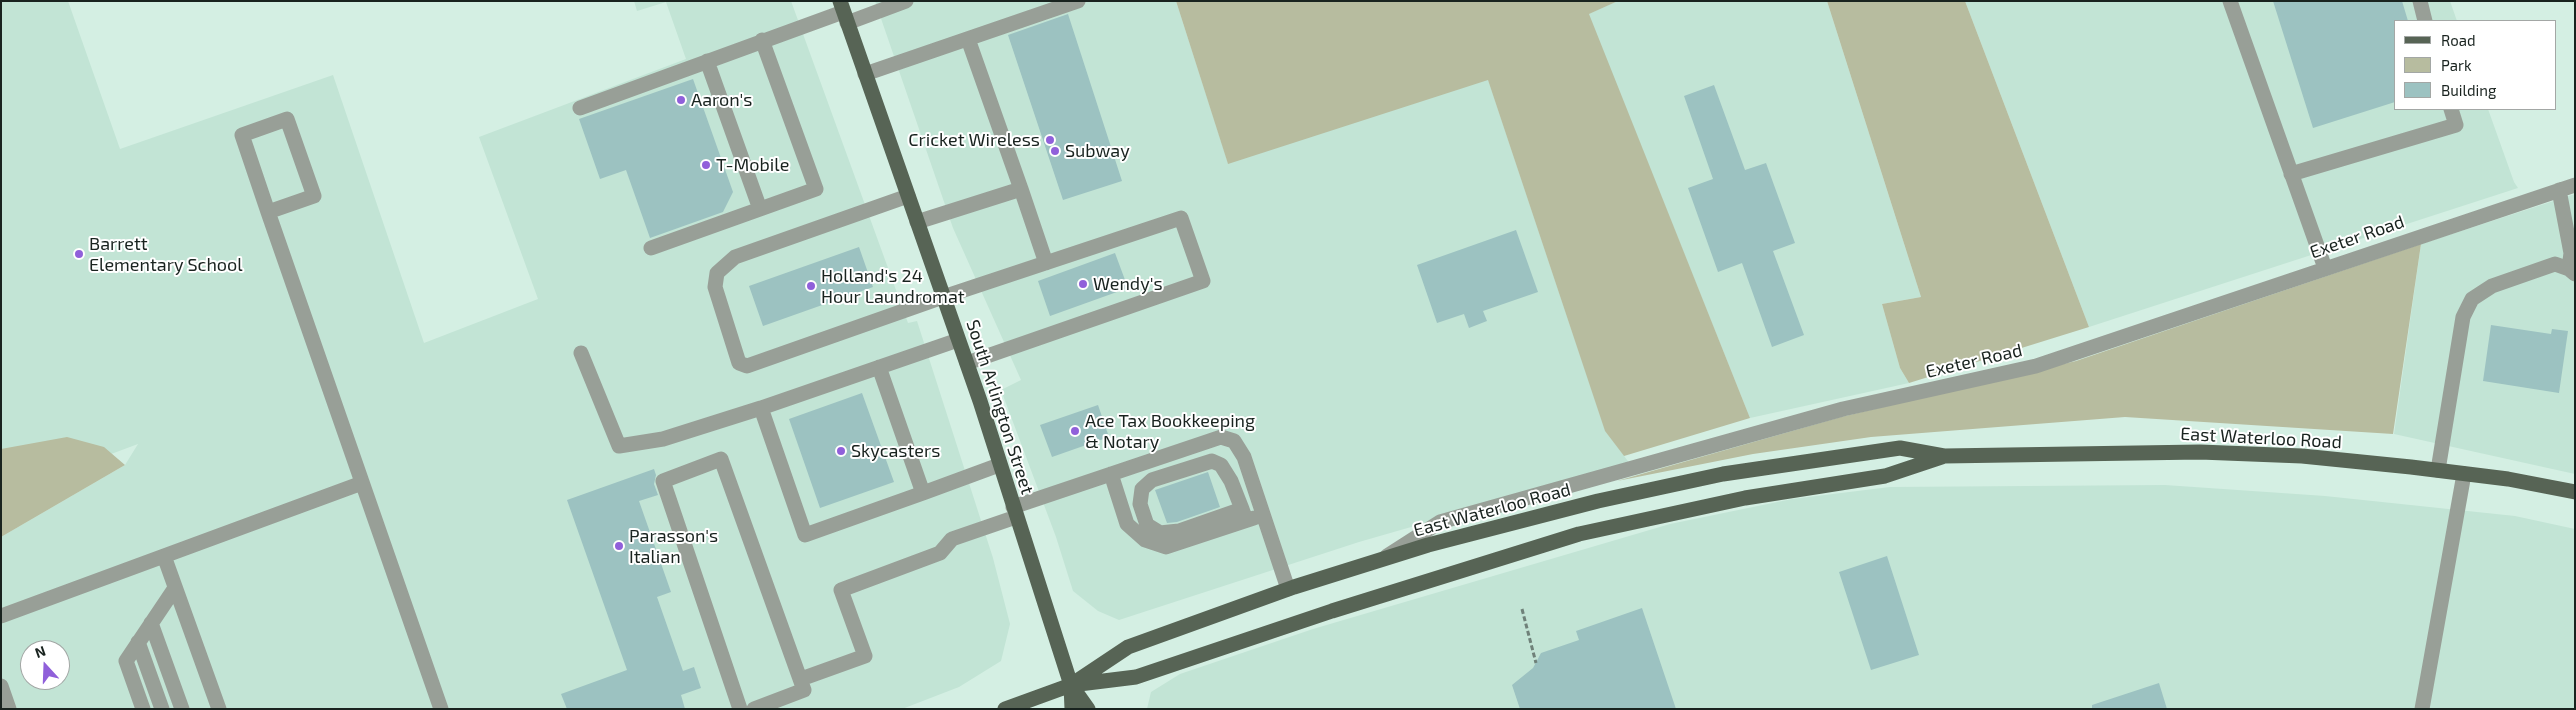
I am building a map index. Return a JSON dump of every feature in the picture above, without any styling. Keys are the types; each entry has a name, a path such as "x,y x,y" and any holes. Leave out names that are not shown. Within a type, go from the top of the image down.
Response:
{"main road":[{"name":"South Arlington Street","path":"843,12 966,363 1015,512 1071,685 1072,709"},
{"name":"East Waterloo Road","path":"1071,685 1128,647 1288,589 1433,544 1598,501 1723,474 1900,448 1944,456 2200,452 2302,456 2438,470 2575,492"},
{"name":"East Waterloo Road","path":"1005,709 1071,685 1136,677 1332,611 1579,534 1744,498 1885,476 1944,456"},
{"name":"South Arlington Street","path":"1071,685 1088,709"}],"street":[{"path":"865,74 1078,1"},
{"path":"2230,1 2324,268"},
{"path":"2420,1 2426,20"},
{"path":"580,108 843,12 901,2"},
{"path":"968,39 1046,263"},
{"path":"651,248 816,189 762,40"},
{"path":"707,61 760,209"},
{"path":"2291,174 2456,125 2451,110"},
{"path":"268,212 314,196 288,119 242,134 268,212 441,709"},
{"name":"Exeter Road","path":"1379,560 1440,522 1843,409 2036,366 2575,185"},
{"path":"917,222 1021,189"},
{"path":"2438,470 2462,317 2472,299 2492,286 2555,264 2572,272 2571,253 2559,190"},
{"path":"908,196 735,257 717,273 714,287 739,363 747,366 943,297 1181,218 1203,281 966,363"},
{"path":"581,353 619,446 663,439 761,408 958,340"},
{"path":"878,367 923,493"},
{"path":"761,408 805,535 999,464"},
{"path":"800,679 865,656 841,590 940,553 952,539 1015,512 1112,474 1221,437 1234,441 1244,457 1288,589"},
{"path":"740,709 663,481 721,459 804,690 779,705 754,709"},
{"path":"1244,515 1231,481 1221,465 1212,461 1152,480 1142,489 1140,504 1146,525 1160,533 1179,531 1244,515 1263,515"},
{"path":"1112,474 1127,524 1145,540 1166,547 1244,515"},
{"path":"2422,709 2464,474"},
{"path":"1,616 362,483"},
{"path":"164,556 219,709"},
{"path":"143,709 126,662 175,588"},
{"path":"151,623 182,709"},
{"path":"138,642 162,709"},
{"path":"1,686 10,709"}],"path":[{"path":"1522,609 1536,663"}],"shaded area":[{"path":"1,1 68,1 120,149 333,75 424,343 538,299 479,137 686,59 666,2 637,11 634,1 791,1 908,323 917,321 993,558 1010,624 1001,661 959,687 902,709 1,709 1,537 125,465 138,444 1,495"},
{"path":"875,1 1176,1 1228,163 1488,79 1605,430 1630,464 1359,542 1119,620 1098,611 1073,591 1056,537 1001,390 1021,380 953,228"},
{"path":"1618,1 1827,1 1921,297 1882,304 1900,368 1909,383 1750,418 1588,14"},
{"path":"1965,1 2450,1 2457,20 2394,20 2394,110 2488,110 2514,182 2518,188 2089,327"},
{"path":"2575,194 2575,474 2394,434 2421,244"},
{"path":"2165,485 2325,496 2515,516 2575,529 2575,709 1147,709 1151,692 1180,674 1313,629 1670,524 1792,499 1890,487"}],"green space":[{"path":"1176,1 1618,1 1589,14 1750,418 1624,456 1605,431 1488,80 1228,164"},
{"path":"1827,1 1965,1 2089,327 1909,383 1900,368 1882,304 1921,297"},
{"path":"2421,244 2393,434 2125,417 1871,437 1753,454 1617,481 1841,417 2076,361"},
{"path":"67,437 104,447 125,465 1,537 1,449"}],"building":[{"path":"2273,1 2402,1 2408,20 2394,20 2394,102 2313,128"},
{"path":"1068,14 1122,181 1063,200 1008,35"},
{"path":"693,79 733,192 723,212 650,238 626,170 600,179 579,119"},
{"path":"1714,85 1745,170 1766,163 1795,243 1773,251 1804,335 1772,347 1742,263 1718,272 1688,188 1713,179 1684,96"},
{"path":"1516,230 1538,292 1483,311 1487,321 1469,328 1464,314 1437,323 1417,265"},
{"name":"Holland's 24 Hour Laundromat","path":"859,247 873,287 763,326 749,286"},
{"name":"Wendy's","path":"1115,253 1128,288 1050,316 1038,281"},
{"path":"2491,325 2551,334 2552,329 2568,331 2559,393 2483,381"},
{"name":"Skycasters","path":"862,393 894,482 820,508 789,419"},
{"name":"Ace Tax Bookkeeping & Notary","path":"1098,405 1109,437 1052,457 1040,425"},
{"name":"Parasson's Italian","path":"654,469 656,475 654,484 658,495 639,501 671,592 657,597 683,671 694,667 701,688 681,695 685,709 567,709 561,694 627,670 567,500"},
{"path":"1208,472 1220,507 1177,522 1167,523 1155,490"},
{"path":"1887,556 1919,655 1871,670 1839,572"},
{"path":"1642,608 1676,709 1520,709 1512,685 1533,668 1541,653 1579,640 1576,631"},
{"path":"2159,683 2167,709 2092,709 2092,705"}],"place":[{"name":"Aaron's","path":"681,100"},
{"name":"Cricket Wireless","path":"1050,140"},
{"name":"Subway","path":"1055,151"},
{"name":"T-Mobile","path":"706,165"},
{"name":"Barrett Elementary School","path":"79,254"},
{"name":"Wendy's","path":"1083,284"},
{"name":"Holland's 24 Hour Laundromat","path":"811,286"},
{"name":"Ace Tax Bookkeeping & Notary","path":"1075,431"},
{"name":"Skycasters","path":"841,451"},
{"name":"Parasson's Italian","path":"619,546"}]}
